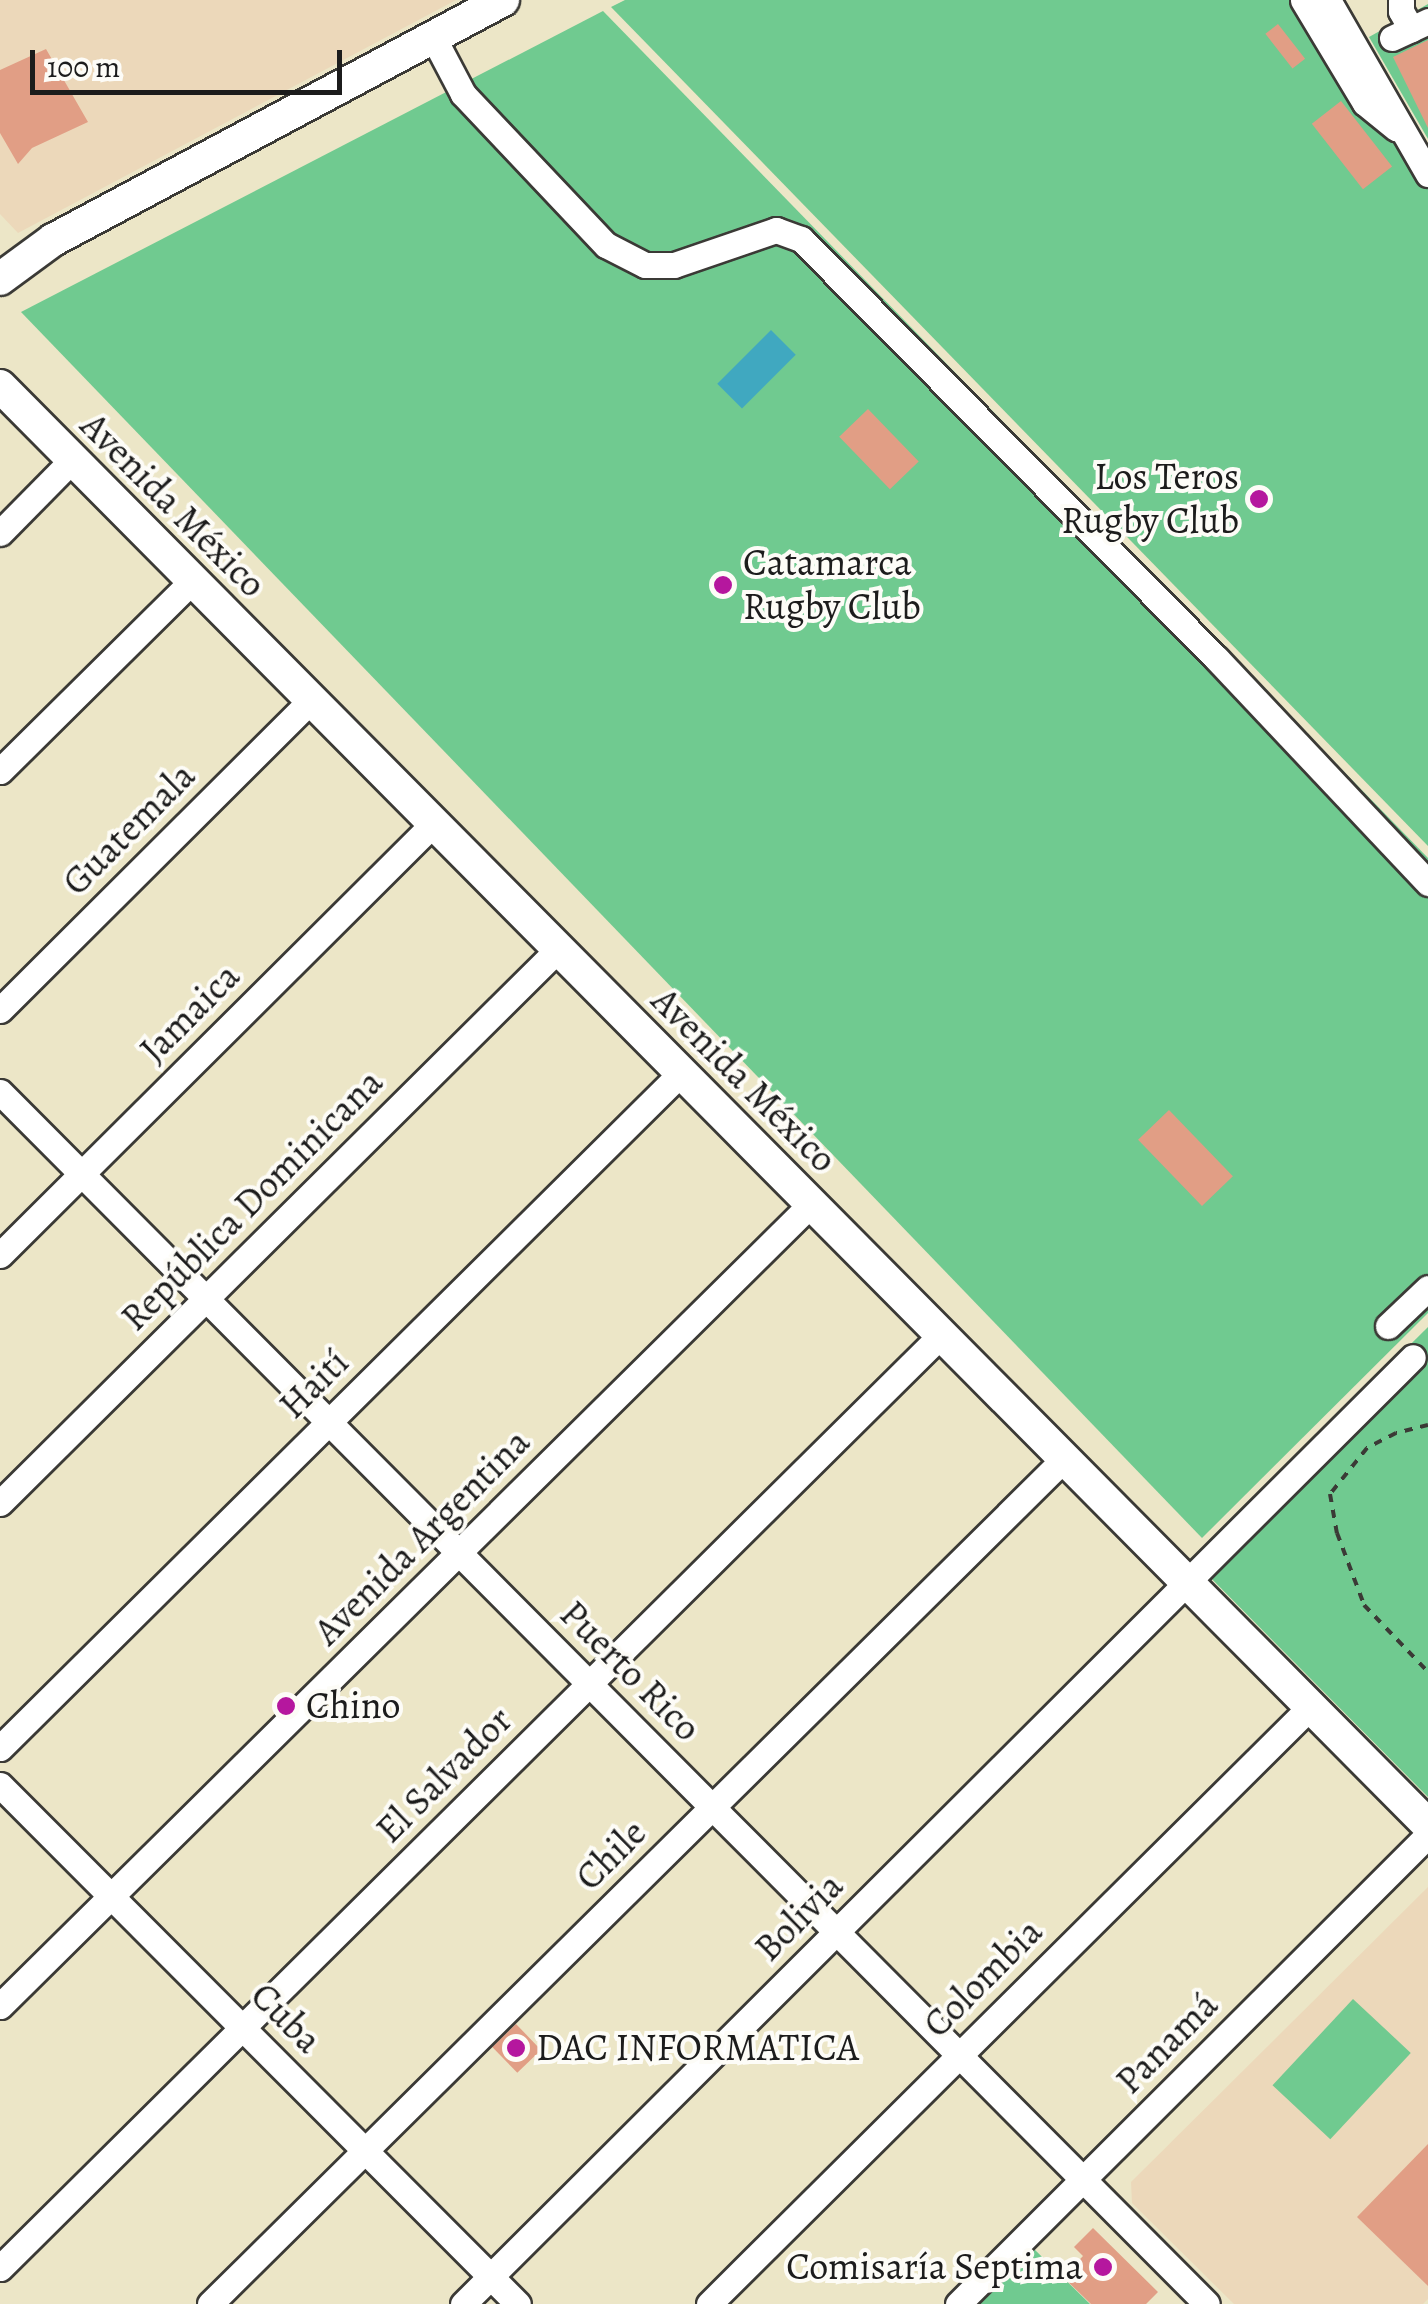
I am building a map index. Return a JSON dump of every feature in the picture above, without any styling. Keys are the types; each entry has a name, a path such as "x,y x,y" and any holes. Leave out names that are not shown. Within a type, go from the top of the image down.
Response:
{"main road":[{"path":"0,278 53,240 503,0"},
{"path":"0,255 53,240"},
{"name":"Avenida México","path":"1,389 1428,1825"}],"street":[{"path":"1303,0 1365,102 1408,139"},
{"path":"1328,0 1428,174"},
{"path":"1402,0 1401,11 1410,29"},
{"path":"433,37 464,94 606,244 645,265 674,266 776,230 801,239 1216,659 1428,882"},
{"path":"0,533 72,460"},
{"path":"0,771 192,581"},
{"name":"Guatemala","path":"0,1010 311,700"},
{"name":"Jamaica","path":"0,1255 433,824"},
{"name":"República Dominicana","path":"0,1503 558,949"},
{"name":"Haití","path":"0,1748 681,1073"},
{"name":"Puerto Rico","path":"0,1092 1207,2304"},
{"name":"Avenida Argentina","path":"0,2006 811,1204"},
{"path":"1388,1326 1428,1288"},
{"name":"El Salvador","path":"0,2268 941,1335"},
{"name":"Bolivia","path":"463,2304 1413,1357"},
{"name":"Chile","path":"210,2304 1064,1459"},
{"name":"Colombia","path":"709,2304 1310,1706"},
{"name":"Cuba","path":"0,1785 518,2304"},
{"name":"Panamá","path":"958,2304 1428,1835"}],"path":[{"path":"1428,1425 1396,1433 1367,1448 1330,1494 1336,1533 1364,1605 1428,1672"}],"shaded area":[{"path":"0,0 456,0 18,233 0,214"},
{"path":"1428,1887 1428,2299 1423,2304 1234,2304 1132,2203 1131,2182"}],"green space":[{"name":"Los Teros Rugby Club","path":"625,0 1342,0 1428,152 1428,846 611,7"},
{"path":"1428,4 1428,139 1369,37"},
{"name":"Catamarca Rugby Club","path":"603,11 1428,858 1428,1313 1202,1538 21,312"},
{"path":"1428,1327 1428,1797 1193,1560"},
{"path":"1353,1999 1411,2053 1330,2139 1273,2085"},
{"path":"1031,2246 1090,2304 974,2304"}],"water":[{"path":"771,330 796,355 742,408 717,384"}],"building":[{"path":"1278,24 1305,59 1292,69 1265,34"},
{"path":"1428,40 1428,128 1393,57"},
{"path":"46,49 88,122 32,148 18,164 0,133 0,70"},
{"path":"1341,101 1392,166 1363,189 1312,124"},
{"path":"868,409 919,462 890,489 839,437"},
{"path":"1169,1110 1233,1176 1202,1206 1138,1140"},
{"name":"DAC INFORMATICA","path":"516,2024 541,2050 517,2073 492,2047"},
{"path":"1428,2144 1428,2286 1357,2217"},
{"name":"Comisaría Septima","path":"1093,2228 1158,2292 1146,2304 1091,2304 1063,2277 1083,2256 1074,2247"}],"place":[{"name":"Los Teros Rugby Club","path":"1259,499"},
{"name":"Catamarca Rugby Club","path":"723,585"},
{"name":"Chino","path":"286,1706"},
{"name":"DAC INFORMATICA","path":"516,2048"},
{"name":"Comisaría Septima","path":"1103,2267"}]}
